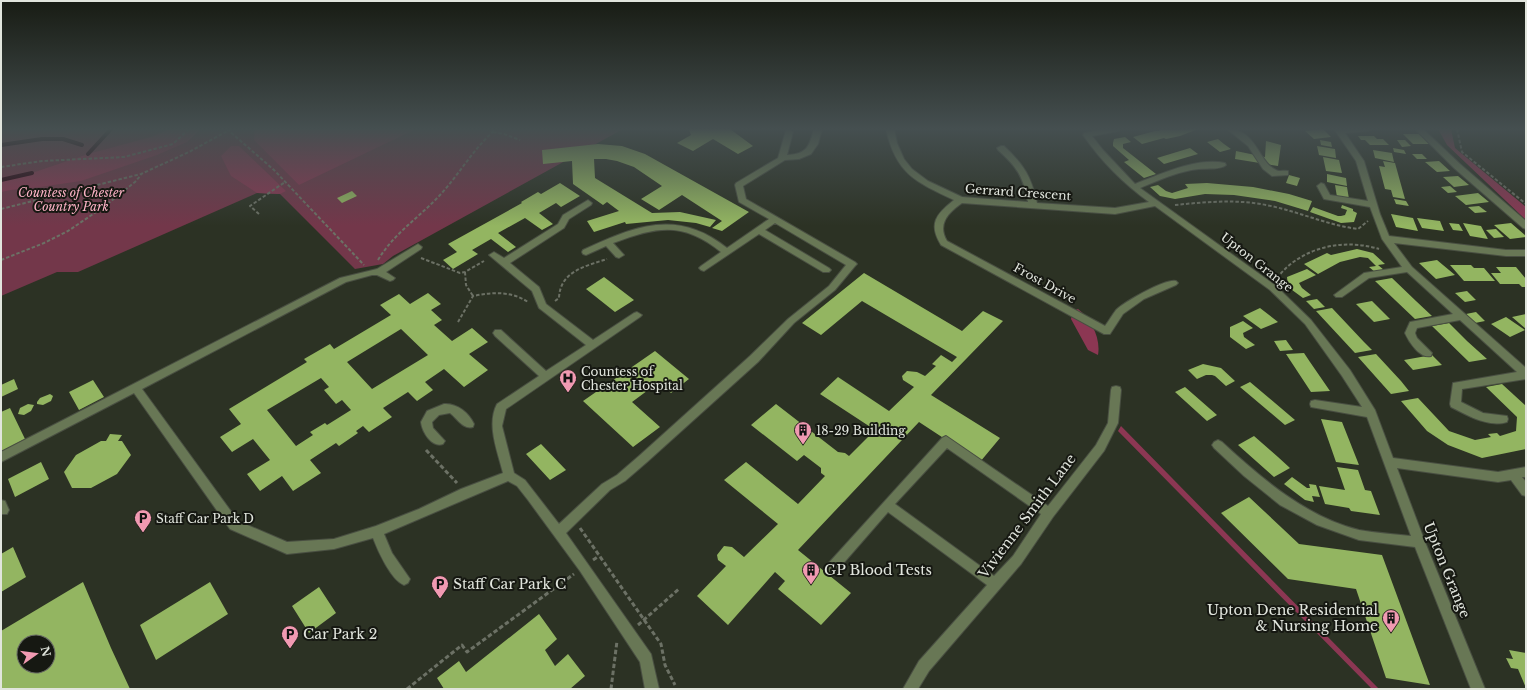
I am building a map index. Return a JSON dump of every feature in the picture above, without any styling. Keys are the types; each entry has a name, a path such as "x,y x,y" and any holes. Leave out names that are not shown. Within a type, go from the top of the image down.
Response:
{"street":[{"path":"559,532 606,487 621,478 643,459 754,359 791,321 832,288 852,264 742,200 738,185 778,161"},
{"name":"Gerrard Crescent","path":"902,161 909,171 925,182 960,200 1115,211 1157,204"},
{"path":"1016,161 1024,172 1028,182 1033,206"},
{"name":"Upton Grange","path":"1109,161 1134,187 1273,288 1308,322 1346,373 1371,413 1419,542 1478,689"},
{"path":"1262,161 1266,167 1275,174 1285,173"},
{"path":"1360,161 1375,210 1386,238 1409,269 1526,375"},
{"path":"1452,161 1526,226"},
{"path":"1134,187 1185,167 1203,164 1222,165"},
{"path":"1321,186 1327,197 1375,210"},
{"name":"Frost Drive","path":"960,200 946,211 937,225 937,234 944,242 1107,331 1120,312 1141,297 1173,283"},
{"path":"503,263 561,226 566,217 588,203"},
{"path":"704,268 775,219"},
{"path":"586,252 634,232 655,228 678,227 701,233 727,252"},
{"path":"759,230 826,270"},
{"path":"1386,238 1506,253 1526,253"},
{"path":"607,242 619,255"},
{"path":"1,457 343,280 375,272 418,246"},
{"path":"494,255 536,289 542,306 593,345"},
{"path":"1339,295 1366,275 1409,269"},
{"path":"375,272 390,278"},
{"path":"637,315 501,407 497,426 510,476 521,483 532,496 584,567 646,660 652,689"},
{"path":"1427,353 1413,340 1410,333 1413,325 1462,316"},
{"path":"498,333 546,377"},
{"path":"1503,419 1481,417 1455,404 1457,386 1526,375"},
{"path":"135,387 234,525 287,548 334,544 377,531 422,513 465,493 510,476"},
{"name":"Vivienne Smith Lane","path":"910,689 924,666 1017,560 1049,512 1100,448 1114,423 1116,390"},
{"path":"1315,404 1371,413"},
{"path":"439,441 427,429 426,425 427,421 434,412 444,408 455,410 469,424"},
{"path":"830,570 946,441 1049,512"},
{"path":"1218,445 1248,473 1284,501 1321,521 1359,535 1419,542"},
{"path":"1389,462 1498,477 1526,472"},
{"path":"1514,475 1526,491"},
{"path":"887,505 996,585"},
{"path":"377,531 381,545 391,564 404,579"}],"path":[{"path":"1,167 41,161"},
{"path":"1,210 141,174 169,161"},
{"path":"263,161 375,272 381,253 387,245 442,193 464,161"},
{"path":"1473,161 1526,204"},
{"path":"1,260 44,243 68,231 105,206 135,182 141,174"},
{"path":"259,214 250,206 285,182"},
{"path":"1157,204 1233,201 1266,205 1314,218 1340,227 1358,229 1375,210"},
{"path":"1273,288 1278,276 1290,264 1305,254 1323,248 1348,244 1365,245 1399,255"},
{"path":"408,252 460,273 465,272 494,255"},
{"path":"465,272 465,287 473,296"},
{"path":"426,450 465,493"},
{"path":"574,519 661,644 665,665 675,685"},
{"path":"407,689 462,645 467,652 599,556"}],"green space":[{"name":"Countess of Chester Country Park","path":"1,161 565,161 393,256 383,264 355,269 280,194 257,193 78,272 57,272 1,296"}],"shaded area":[{"path":"67,161 139,161 81,181 1,192 1,180 32,173"},
{"path":"224,161 255,161 286,191 280,194 257,193 231,176"},
{"path":"275,161 349,161 299,185"},
{"path":"1464,161 1471,161 1526,207 1526,220"},
{"path":"1078,309 1091,323 1094,329 1098,342 1098,355 1088,350 1071,319 1073,311"},
{"path":"1121,426 1379,689 1372,689 1118,431"}],"building":[{"path":"543,161 570,161 543,164"},
{"path":"572,161 594,161 595,178 652,213 680,212 716,220 710,227 696,223 668,220 626,224 625,222 594,232 587,221 619,211 607,202 603,205 573,184"},
{"path":"618,161 658,161 749,212 722,231 712,228 722,221 682,195 659,210 641,199 662,186 634,167"},
{"path":"1140,161 1156,174 1144,178 1124,162"},
{"path":"1161,161 1174,161 1164,164"},
{"path":"1249,161 1279,161 1278,166"},
{"path":"1324,161 1339,161 1342,173 1326,171"},
{"path":"1383,161 1395,163 1405,199 1393,197 1391,190 1385,189 1379,166 1385,167"},
{"path":"1439,161 1450,171 1437,172 1425,162"},
{"path":"1327,174 1346,178 1347,186 1327,182"},
{"path":"1289,175 1300,178 1297,186 1286,183"},
{"path":"1458,176 1469,185 1454,187 1443,177"},
{"path":"560,183 580,196 561,207 556,203 539,213 553,224 542,230 525,218 498,233 516,247 508,252 491,239 472,250 478,254 453,269 443,260 457,252 448,244 522,203 521,202 538,192 541,194"},
{"path":"1207,183 1253,187 1289,194 1312,201 1308,211 1275,201 1234,195 1205,194 1175,199 1160,196 1150,187 1158,185 1166,191 1172,193 1188,188 1185,184"},
{"path":"1335,185 1347,187 1349,199 1337,197"},
{"path":"1450,186 1457,192 1448,193 1441,187"},
{"path":"352,191 357,196 342,203 337,198"},
{"path":"1478,193 1489,202 1466,205 1455,196"},
{"path":"1394,199 1406,201 1409,206 1396,204"},
{"path":"1342,205 1353,209 1353,211 1357,213 1354,222 1341,223 1310,212 1313,207 1341,216 1345,215 1347,210 1341,208"},
{"path":"1479,206 1487,212 1475,213 1468,207"},
{"path":"1391,214 1413,218 1418,231 1396,227"},
{"path":"1417,218 1440,221 1444,231 1422,228"},
{"path":"1449,223 1459,224 1463,231 1453,230"},
{"path":"1463,223 1481,226 1488,239 1470,236"},
{"path":"1511,223 1526,237 1510,239 1494,225"},
{"path":"1496,229 1504,237 1494,238 1486,230"},
{"path":"1357,249 1373,253 1385,264 1378,265 1384,270 1375,272 1369,267 1376,266 1368,258 1360,257 1340,262 1318,274 1304,264 1327,253 1331,255"},
{"path":"1437,260 1455,275 1436,279 1419,263"},
{"path":"1450,265 1471,265 1474,268 1484,268 1495,281 1464,281"},
{"path":"1496,267 1516,267 1526,279 1526,287 1522,287 1519,284 1500,284 1491,273 1501,273"},
{"path":"1307,269 1316,275 1299,283 1302,288 1311,295 1303,298 1288,287 1287,277"},
{"name":"18-29 Building","path":"864,273 962,331 983,311 1003,321 931,395 1000,438 980,462 919,422 798,550 851,593 821,625 778,589 785,581 775,572 728,625 697,596 726,566 718,560 717,555 724,546 732,547 744,557 778,524 724,480 746,462 798,504 825,476 821,473 821,468 804,455 797,461 751,425 776,404 838,452 845,453 849,456 875,430 820,394 838,377 889,411 914,387 903,380 902,376 907,371 917,372 925,376 936,366 932,364 941,355 952,362 957,357 862,301 821,335 802,323"},
{"path":"604,277 634,300 615,312 586,289"},
{"path":"1392,278 1432,316 1415,319 1375,281"},
{"path":"1467,291 1476,300 1465,302 1455,293"},
{"path":"428,293 441,304 431,310 442,320 434,325 452,341 472,328 488,342 469,354 488,370 464,387 444,369 425,382 433,390 417,401 408,392 383,408 392,417 369,432 363,426 356,431 358,433 339,446 336,443 310,460 321,473 293,491 282,476 260,491 247,474 270,460 253,439 232,452 220,437 241,424 229,409 307,362 304,359 330,344 334,349 391,315 380,305 399,294 410,304","holes":["401,329 428,355 372,389 347,362","321,378 329,387 324,390 336,404 342,400 351,410 327,425 325,423 310,432 313,435 296,446 267,410"]},
{"path":"1317,299 1325,307 1314,309 1306,301"},
{"path":"1372,301 1390,319 1374,322 1356,304"},
{"path":"1260,308 1278,322 1261,329 1243,316"},
{"path":"1332,308 1372,350 1355,353 1316,311"},
{"path":"1476,312 1485,321 1475,323 1466,314"},
{"path":"1526,314 1526,329 1512,317"},
{"path":"1506,317 1525,330 1510,337 1491,324"},
{"path":"1243,321 1253,328 1243,333 1244,337 1255,345 1246,349 1230,337 1230,327"},
{"path":"1449,323 1487,359 1469,362 1432,326"},
{"path":"1286,340 1293,350 1280,351 1274,341"},
{"path":"655,351 689,379 671,393 659,382 632,402 660,427 633,447 583,401"},
{"path":"1304,353 1330,391 1311,392 1286,354"},
{"path":"1376,354 1409,391 1391,394 1358,357"},
{"path":"1432,355 1442,365 1413,370 1404,360"},
{"path":"1203,364 1221,368 1235,381 1226,386 1215,376 1206,375 1197,379 1188,370"},
{"path":"14,379 18,389 1,397 1,385"},
{"path":"93,380 104,397 79,410 69,392"},
{"path":"1250,382 1295,420 1285,425 1240,387"},
{"path":"1502,384 1526,406 1526,449 1482,458 1448,445 1427,431 1401,401 1418,398 1449,431 1475,440 1491,437 1488,434 1497,433 1500,436 1516,431 1517,417 1486,387"},
{"path":"1185,387 1217,415 1207,421 1175,392"},
{"path":"50,394 53,396 51,401 43,405 37,404 40,398"},
{"path":"28,404 34,405 31,411 24,415 18,414 20,408"},
{"path":"10,408 25,439 2,451 1,412"},
{"path":"1321,419 1342,422 1359,465 1336,462"},
{"path":"110,434 122,435 118,441 122,441 131,455 117,474 91,488 72,488 64,472 76,455 101,441 106,441"},
{"path":"1254,436 1290,468 1274,477 1238,445"},
{"path":"541,444 566,470 550,480 526,454"},
{"path":"41,462 49,479 15,497 8,479"},
{"path":"1337,467 1358,470 1365,490 1371,491 1380,515 1351,511 1349,508 1325,504 1319,486 1345,490"},
{"path":"1292,477 1307,488 1310,488 1309,484 1316,485 1320,497 1312,496 1314,502 1305,500 1284,484"},
{"name":"Upton Dene Residential & Nursing Home","path":"1249,497 1299,544 1382,555 1430,685 1386,678 1356,589 1288,579 1221,513"},
{"path":"13,547 26,577 1,592 1,554"},
{"path":"83,582 130,689 1,689 1,631"},
{"path":"210,582 228,614 156,660 140,625"},
{"path":"319,587 336,613 309,633 292,606"},
{"path":"539,614 557,639 545,650 555,666 568,654 585,676 570,689 444,689 437,678 459,661 466,672"},
{"path":"1509,650 1526,653 1526,688 1518,669 1511,668 1506,658 1513,659"}],"waterway":[{"path":"1,180 32,173"}],"place":[{"name":"Countess of Chester Hospital","path":"568,393"},
{"name":"18-29 Building","path":"803,445"},
{"name":"Staff Car Park D","path":"143,533"},
{"name":"GP Blood Tests","path":"811,585"},
{"name":"Staff Car Park C","path":"440,599"},
{"name":"Upton Dene Residential & Nursing Home","path":"1391,633"},
{"name":"Car Park 2","path":"290,649"}]}
